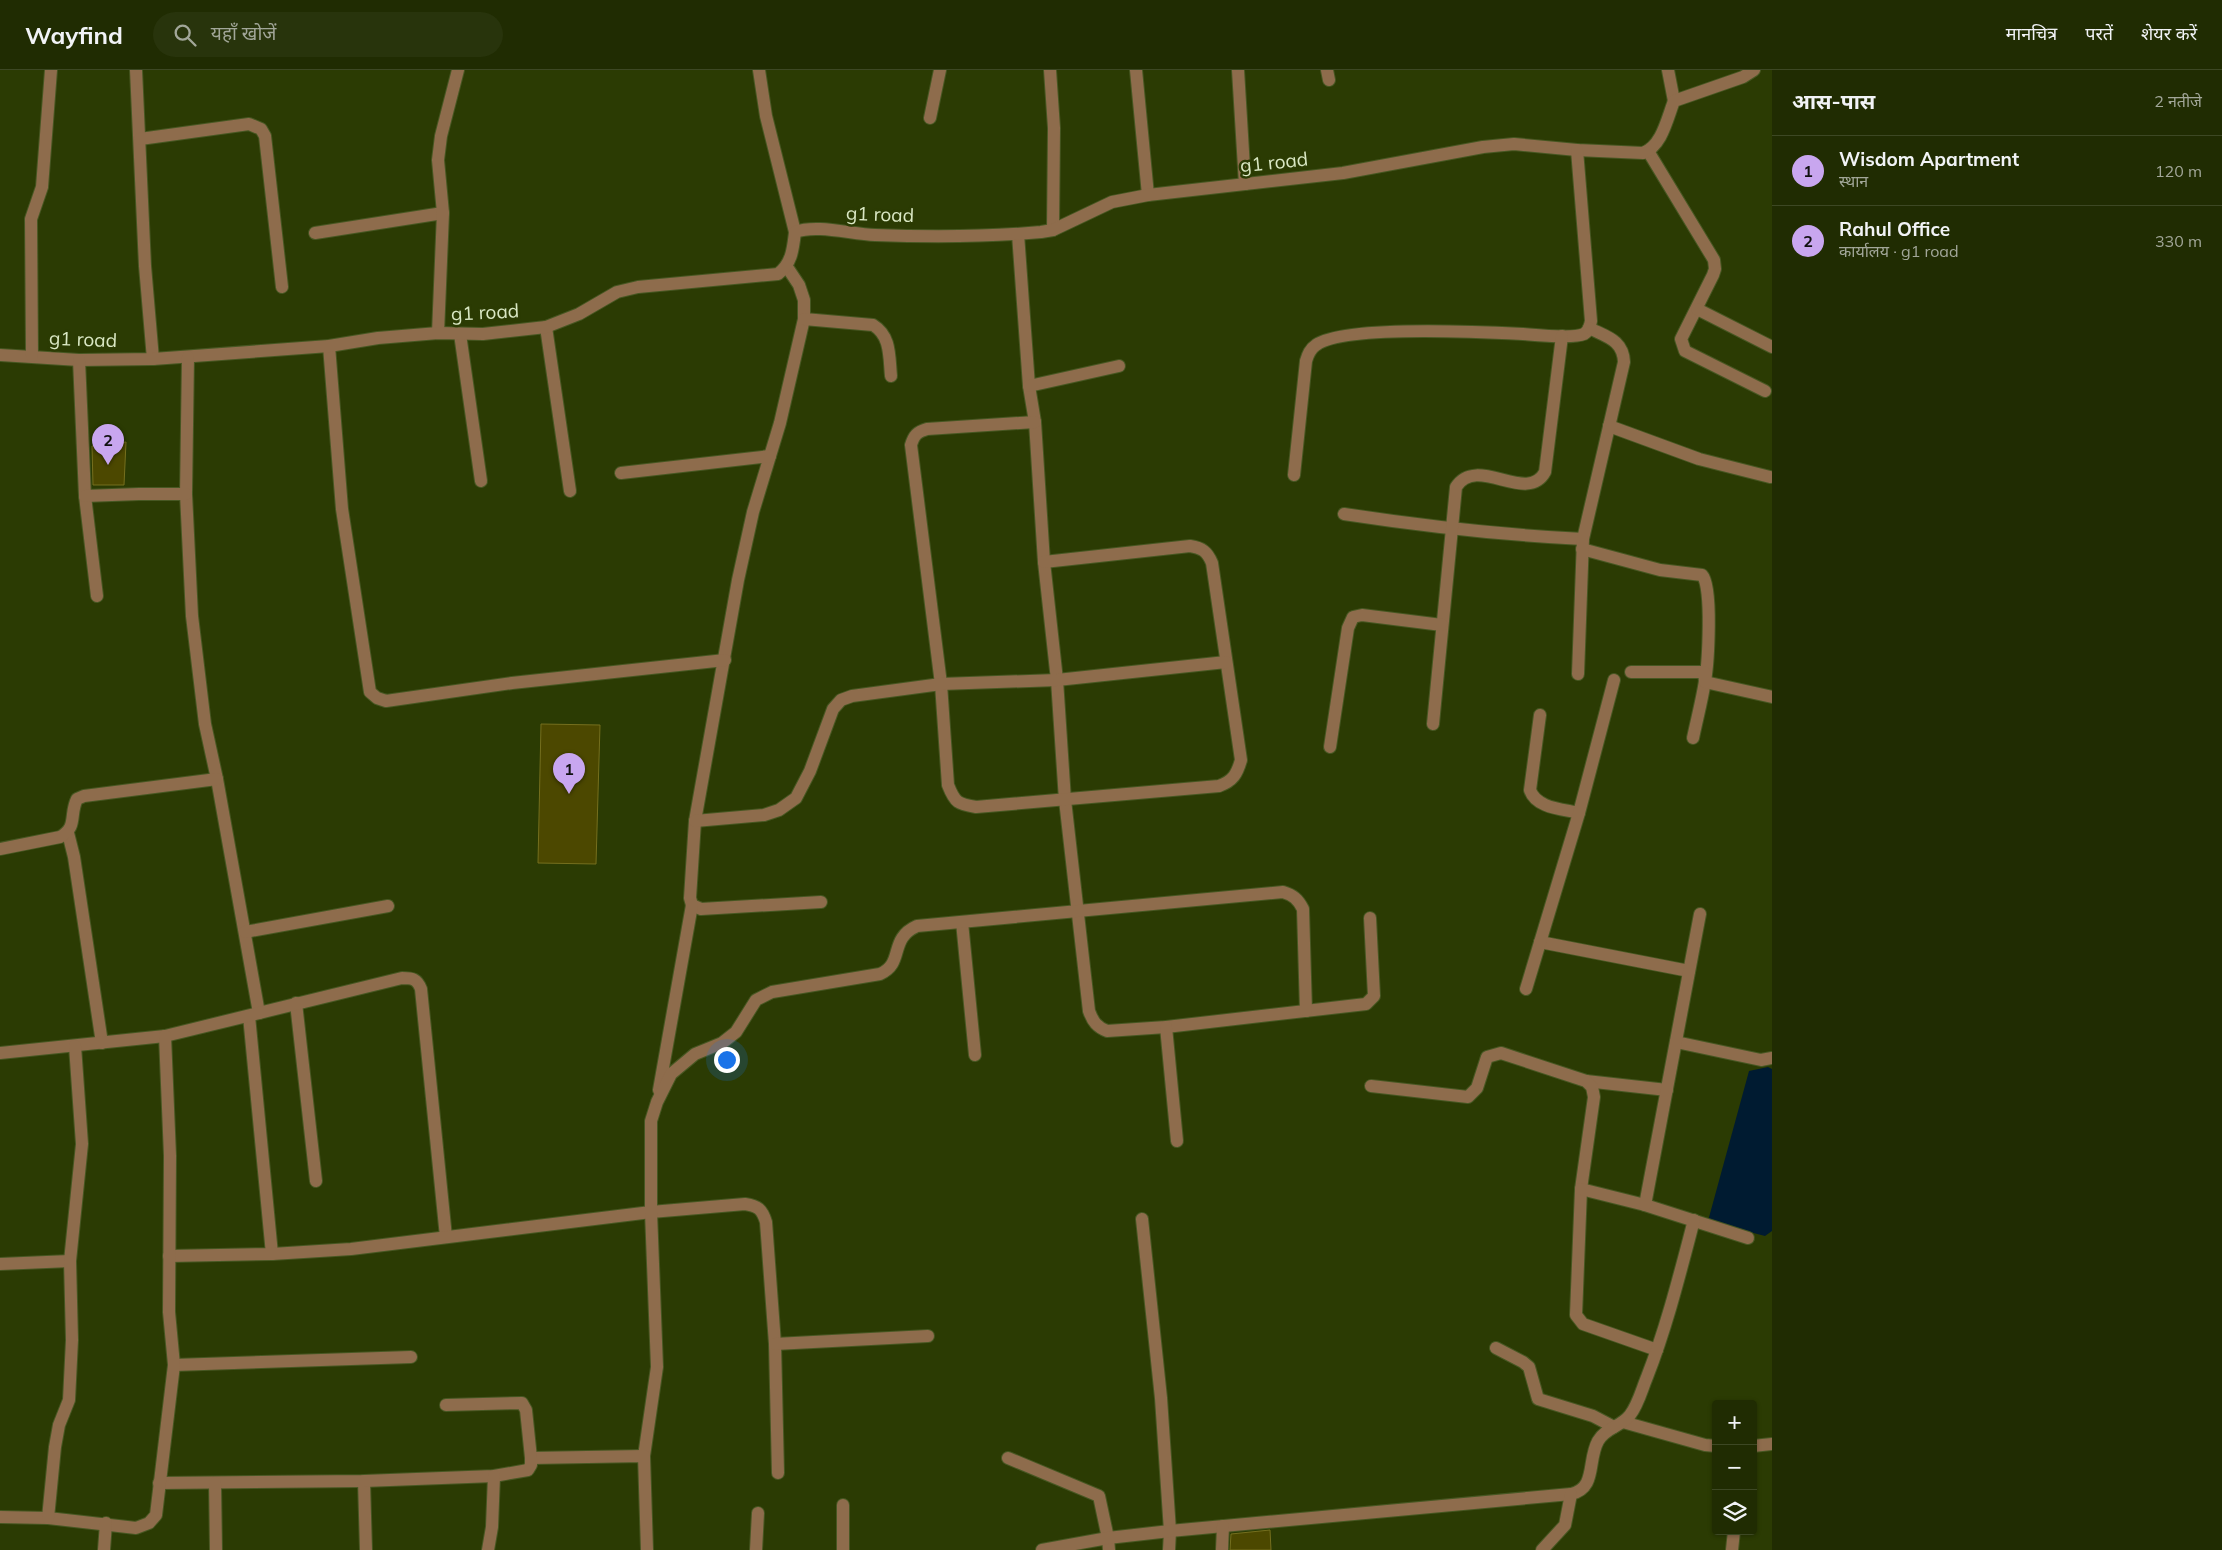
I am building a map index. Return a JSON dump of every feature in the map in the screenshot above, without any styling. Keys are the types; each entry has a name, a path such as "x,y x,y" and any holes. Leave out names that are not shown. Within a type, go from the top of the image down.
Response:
{"street":[{"path":"32,356 31,219 42,187 51,70"},
{"path":"136,70 145,266 153,359"},
{"path":"438,333 444,213 439,152 441,136 458,70"},
{"path":"647,1550 644,1456 657,1367 651,1212 651,1121 692,905 690,898 695,821 738,580 754,512 780,423 804,319 804,300 799,285 787,267 792,254 795,232 766,116 759,70"},
{"path":"930,118 940,70"},
{"path":"1050,70 1054,128 1053,230"},
{"path":"1136,70 1148,194"},
{"path":"1238,70 1245,184"},
{"path":"1668,70 1674,101 1659,139 1648,150 1714,260 1715,268 1681,339 1685,350 1765,391"},
{"path":"1674,101 1743,77 1754,70"},
{"path":"140,138 250,124 261,129 265,136 282,287"},
{"name":"g1 road","path":"795,232 806,228 850,234 878,235 1018,234 1053,230 1112,202 1148,194 1343,172 1483,147 1514,144 1636,153 1648,150"},
{"path":"1294,475 1306,360 1309,351 1317,344 1330,339 1356,335 1454,331 1562,336 1583,334 1590,328 1591,321 1577,150"},
{"path":"315,233 444,213"},
{"path":"1018,234 1028,386 1035,422 1044,562 1056,680 1065,800 1089,1011 1092,1020 1099,1028 1107,1031 1166,1027 1366,1004 1374,996 1370,918"},
{"name":"g1 road","path":"0,356 32,356 79,360 153,359 329,346 378,338 438,333 483,334 546,327 579,314 617,292 638,287 778,274 787,267"},
{"path":"1697,308 1772,346"},
{"path":"804,319 872,325 881,330 887,340 891,376"},
{"path":"546,327 570,491"},
{"path":"1578,674 1582,544 1624,362 1620,345 1590,328"},
{"path":"460,334 481,481"},
{"path":"1433,724 1456,487 1461,479 1478,475 1532,484 1542,478 1545,472 1562,336"},
{"path":"329,346 342,509 370,692 377,698 386,701 512,683 725,660"},
{"path":"188,357 186,494 192,616 205,724 245,932 254,1014 272,1254"},
{"path":"79,360 85,496 97,596"},
{"path":"1028,386 1119,366"},
{"path":"1035,422 927,429 918,431 911,445 941,684 948,785 953,798 961,805 976,807 1219,786 1229,782 1238,772 1240,760 1212,564 1209,555 1202,548 1190,546 1044,562"},
{"path":"1609,426 1699,459 1770,477"},
{"path":"621,473 770,456"},
{"path":"85,496 186,494"},
{"path":"1344,514 1451,530 1582,544 1660,570 1702,575 1707,585 1708,663 1693,738"},
{"path":"1330,747 1348,628 1353,617 1362,615 1442,625"},
{"path":"695,821 764,815 779,810 796,798 810,770 833,709 841,700 852,696 941,684 1056,680 1226,662"},
{"path":"1631,672 1704,672 1705,682"},
{"path":"1526,989 1579,813 1614,680"},
{"path":"1705,682 1772,697"},
{"path":"1540,715 1530,790 1532,797 1538,802 1579,813"},
{"path":"0,849 60,837 68,833 72,826 74,805 77,799 84,796 217,779"},
{"path":"68,833 74,857 102,1043"},
{"path":"656,1102 671,1074 695,1054 722,1043 736,1032 756,1000 772,992 880,974 889,970 893,964 899,940 907,931 917,926 1283,892 1299,900 1303,909 1306,1011"},
{"path":"692,905 700,909 821,902"},
{"path":"245,932 388,906"},
{"path":"1645,1205 1700,914"},
{"path":"962,922 975,1054"},
{"path":"1540,942 1689,971"},
{"path":"0,1053 165,1036 402,978 413,978 418,982 421,989 446,1237"},
{"path":"296,1003 316,1181"},
{"path":"1166,1027 1177,1141"},
{"path":"0,1517 48,1518 106,1523 136,1528 149,1523 156,1515 174,1365 169,1312 170,1156 165,1036"},
{"path":"1676,1042 1761,1060 1772,1058"},
{"path":"48,1518 55,1447 59,1425 69,1400 72,1340 70,1261 82,1144 75,1046"},
{"path":"1371,1086 1468,1097 1477,1088 1487,1057 1501,1052 1586,1081 1667,1090"},
{"path":"1586,1081 1592,1087 1594,1097 1581,1189 1576,1315 1583,1324 1657,1350"},
{"path":"1581,1189 1645,1205 1748,1238"},
{"path":"170,1256 272,1254 351,1249 651,1212 746,1204 757,1206 763,1212 766,1222 775,1344 778,1473"},
{"path":"1142,1219 1160,1398 1170,1531 1169,1550"},
{"path":"1042,1550 1108,1544 1170,1531 1571,1494 1584,1488 1598,1442 1606,1430 1619,1424 1635,1407 1657,1350 1694,1220"},
{"path":"0,1264 70,1261"},
{"path":"775,1344 928,1336"},
{"path":"1496,1348 1529,1367 1538,1399 1619,1424 1712,1446"},
{"path":"174,1365 411,1357"},
{"path":"159,1483 364,1481 494,1476 528,1470 531,1465 531,1458 526,1410 522,1403 446,1405"},
{"path":"1757,1446 1772,1444"},
{"path":"531,1458 644,1456"},
{"path":"1008,1458 1099,1496 1108,1544"},
{"path":"488,1550 492,1527 494,1476"},
{"path":"364,1481 366,1550"},
{"path":"215,1483 216,1550"},
{"path":"1542,1550 1565,1525 1571,1494"},
{"path":"843,1550 844,1505"},
{"path":"756,1550 758,1513"},
{"path":"104,1550 106,1523"},
{"path":"1222,1550 1223,1526"},
{"path":"1732,1550 1734,1535"}],"water":[{"path":"1768,1067 1772,1069 1772,1231 1765,1236 1708,1221 1749,1071"}],"building":[{"path":"126,442 124,485 93,485 92,446"},
{"path":"541,724 600,725 596,864 538,863"},
{"path":"1270,1530 1271,1550 1230,1550 1231,1534"}],"place":[{"name":"Rahul Office","path":"108,465"},
{"name":"Wisdom Apartment","path":"569,794"}]}
